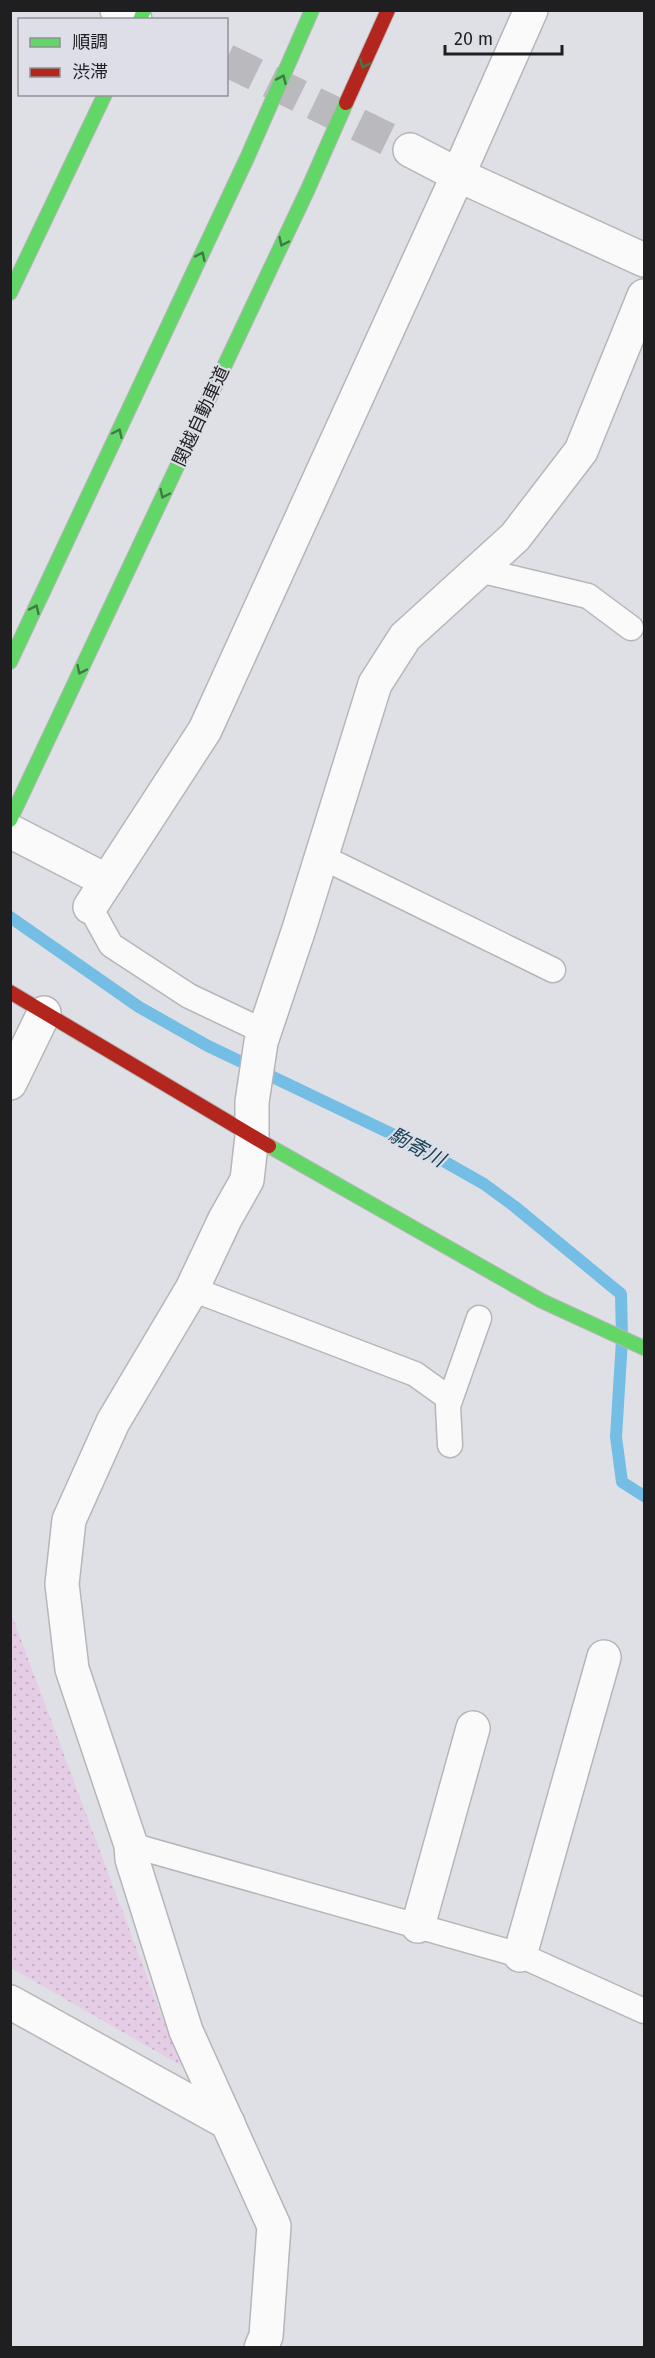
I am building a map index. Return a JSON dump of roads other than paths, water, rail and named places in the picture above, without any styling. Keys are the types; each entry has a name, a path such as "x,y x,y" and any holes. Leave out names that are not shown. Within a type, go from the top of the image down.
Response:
{"main road":[{"path":"10,662 247,158 312,10"},
{"name":"関越自動車道","path":"11,822 308,189 388,10"},
{"path":"10,293 104,96"},
{"path":"10,992 252,1136 542,1302 645,1348"}],"street":[{"path":"117,10 131,18"},
{"path":"11,822 98,894 205,730 531,10"},
{"path":"410,150 458,175 645,260"},
{"path":"261,2348 266,2336 274,2226 186,2031 132,1859 131,1845 72,1669 62,1584 69,1520 113,1422 192,1289 225,1219 247,1180 252,1136 252,1102 263,1037 322,857 375,684 405,637 515,537 581,451 645,297"},
{"path":"10,1083 44,1012"},
{"path":"520,1955 603,1657"},
{"path":"418,1926 473,1728"},
{"path":"10,2002 228,2123"}],"lane":[{"path":"479,570 588,596 630,628"},
{"path":"322,857 553,970"},
{"path":"98,894 111,945 189,996 263,1037"},
{"path":"192,1289 415,1374 450,1399"},
{"path":"450,1445 448,1406 479,1317"},
{"path":"131,1845 520,1955 645,2011"}],"waterway":[{"name":"駒寄川","path":"10,917 139,1007 208,1046 417,1146 484,1184 621,1294 622,1340 616,1437 622,1482 644,1496"}],"tunnel":[{"path":"228,61 410,150"}]}
